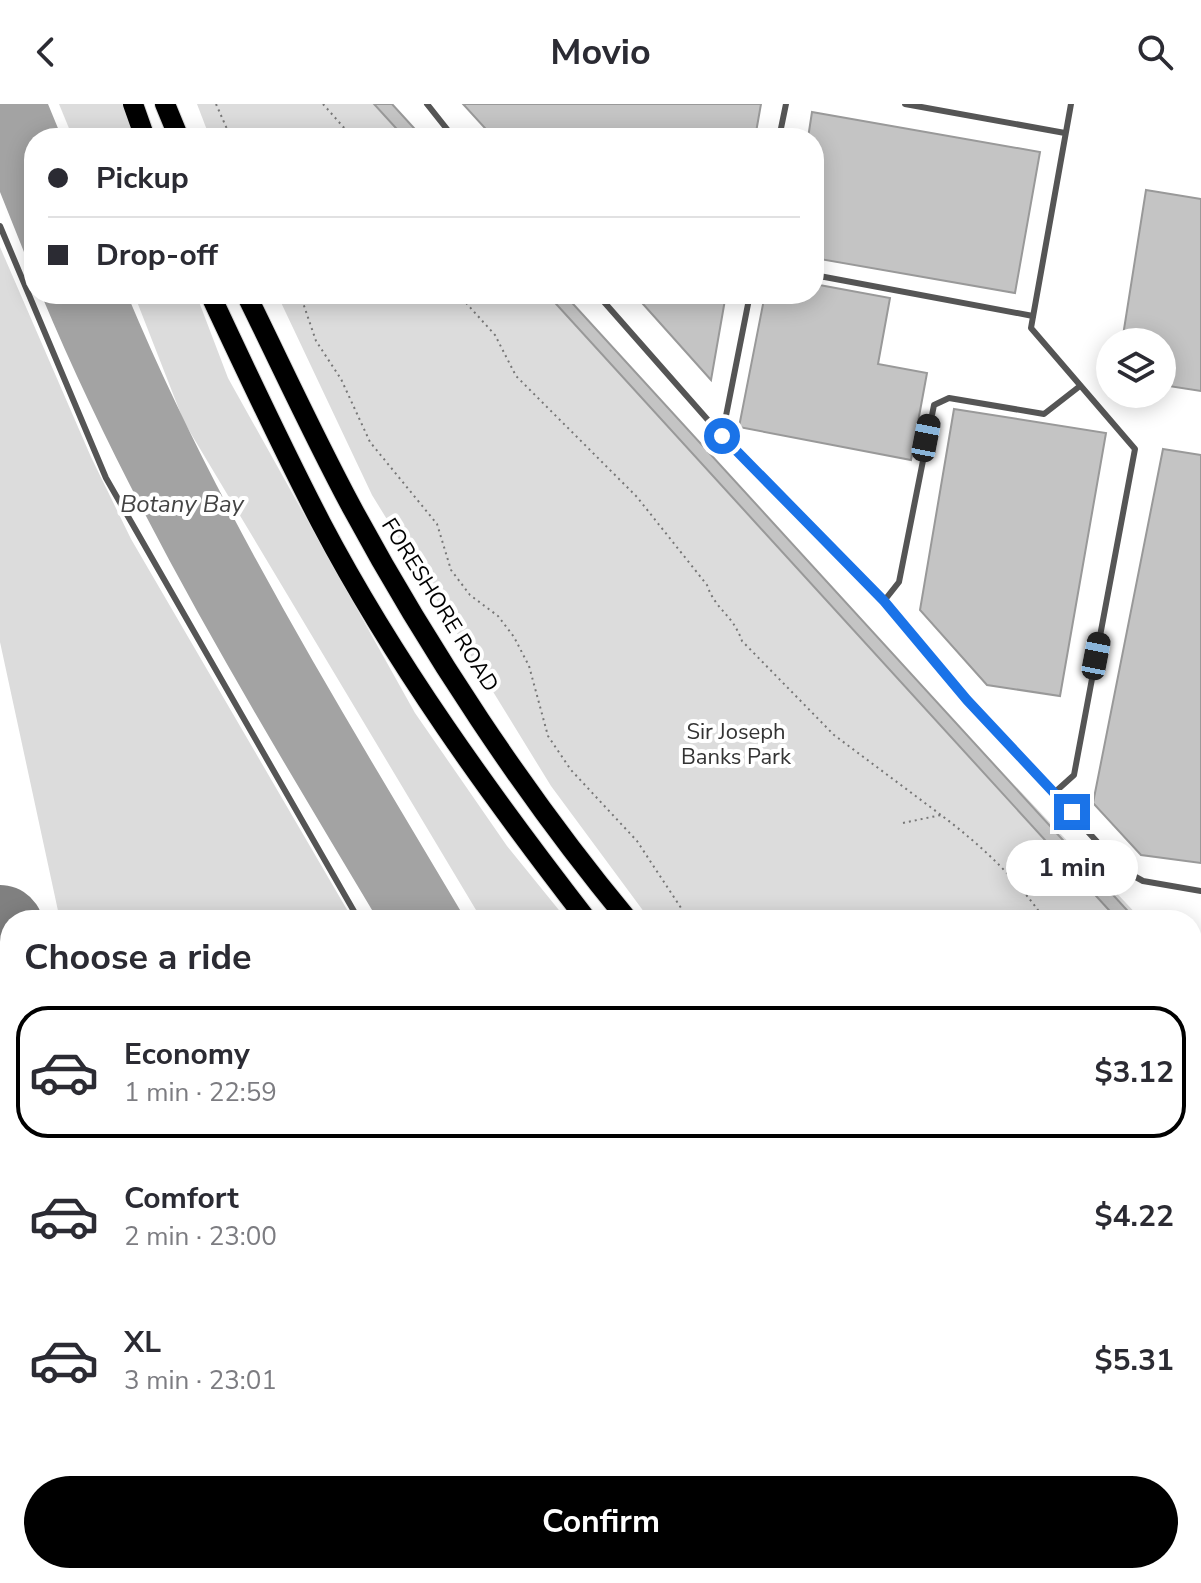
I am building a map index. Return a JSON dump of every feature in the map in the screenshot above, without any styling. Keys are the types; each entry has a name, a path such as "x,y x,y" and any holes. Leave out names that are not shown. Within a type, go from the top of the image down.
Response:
{"main road":[{"path":"133,104 141,128"},
{"path":"165,104 175,128"},
{"path":"215,304 338,550 408,668 504,812 579,910"},
{"name":"FORESHORE ROAD","path":"251,304 352,507 436,649 532,792 620,910"}],"lane":[{"path":"427,104 446,128"},
{"path":"781,128 786,104"},
{"path":"905,104 1065,133"},
{"path":"1054,793 1074,775 1135,449 1031,328 1071,104"},
{"path":"0,226 24,283"},
{"path":"824,277 1033,316"},
{"path":"33,304 106,478 353,910"},
{"path":"606,304 722,436 884,601 967,700 1132,877 1201,891"},
{"path":"722,436 748,304"},
{"path":"884,601 899,582 934,405 949,398 1044,414 1080,386"}],"path":[{"path":"216,104 227,128"},
{"path":"323,104 344,128"},
{"path":"303,304 316,341 341,379 370,442 437,524 451,570 470,595 498,616 514,637 529,666 548,736 571,770 637,841 682,910"},
{"path":"467,304 495,335 516,376 637,497 707,585 712,601 735,621 742,641 834,735 978,843 1020,883 1038,910"},
{"path":"903,823 941,815"}],"green space":[{"path":"59,104 122,104 132,128 69,128"},
{"path":"197,104 389,104 411,128 206,128"},
{"path":"0,247 91,457 131,539 347,910 58,910 0,642"},
{"path":"138,304 200,304 228,378 415,713 507,846 559,910 476,910 184,422"},
{"name":"Sir Joseph Banks Park","path":"282,304 572,304 921,686 1133,910 643,910 551,786 372,495"}],"water":[{"path":"0,104 48,104 58,128 24,128 24,252 0,192"},
{"name":"Botany Bay","path":"45,304 131,304 163,376 243,535 460,910 372,910 198,613 115,456"}],"building":[{"path":"374,104 392,104 414,128 396,128"},
{"path":"463,104 761,104 757,128 485,128"},
{"path":"812,112 1040,152 1015,293 824,260 824,128 810,128"},
{"path":"1146,190 1201,199 1201,391 1176,387 1176,328 1124,328"},
{"path":"824,286 890,298 878,364 927,373 911,460 739,427 763,304 824,304"},
{"path":"556,304 573,304 1127,910 1109,910"},
{"path":"643,304 724,304 711,380"},
{"path":"954,409 1106,433 1060,696 987,685 920,610"},
{"path":"1163,449 1201,455 1201,863 1141,855 1093,803"}],"route":[{"path":"722,436 884,601 967,700 1072,812"}]}
